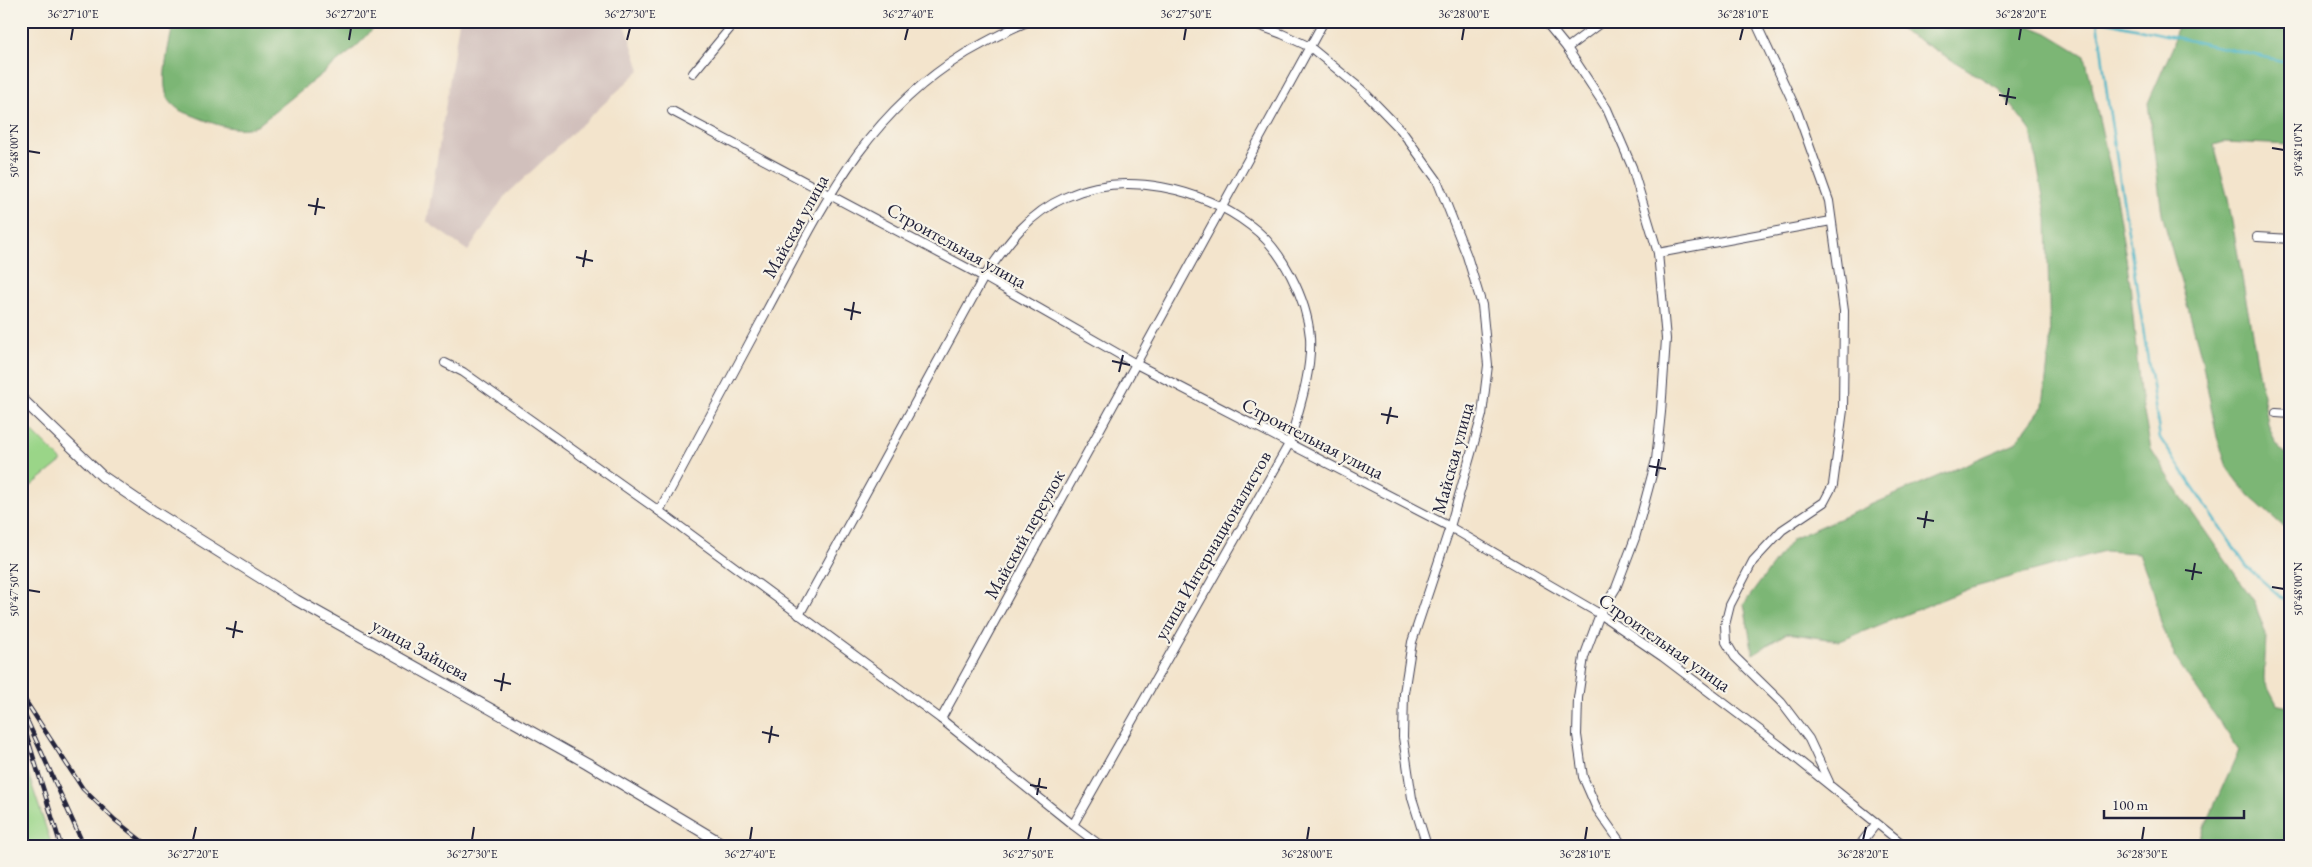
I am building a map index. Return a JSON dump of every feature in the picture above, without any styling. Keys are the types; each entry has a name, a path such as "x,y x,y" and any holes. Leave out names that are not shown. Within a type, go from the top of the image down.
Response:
{"street":[{"path":"693,73 736,21"},
{"name":"Майская улица","path":"659,511 829,195 868,137 908,95 939,70 992,38 1030,21"},
{"name":"Майская улица","path":"1247,21 1310,47 1361,88 1401,130 1437,180 1467,256 1482,305 1488,365 1482,415 1450,527 1412,642 1404,693 1403,737 1412,798 1427,846"},
{"name":"Майский переулок","path":"941,719 1220,207 1324,21"},
{"path":"1545,21 1566,48 1606,109 1632,167 1658,254 1666,339 1662,412 1656,460 1635,538 1616,588 1600,614 1584,657 1578,698 1577,735 1583,777 1597,809 1623,846"},
{"path":"1566,48 1603,21"},
{"path":"1756,21 1796,111 1829,201 1844,312 1843,410 1833,485 1824,502 1782,530 1753,561 1730,605 1725,625 1726,642 1735,657 1780,702 1809,739 1830,784"},
{"name":"Строительная улица","path":"672,111 984,277 1136,364 1450,527 1600,614 1663,657 1830,784 1876,824 1905,846"},
{"name":"улица Интернационалистов","path":"799,614 984,277 1014,235 1035,215 1066,196 1090,189 1106,185 1150,184 1194,196 1220,207 1252,226 1277,252 1303,302 1310,336 1310,362 1289,444 1072,825"},
{"path":"1658,254 1831,221"},
{"path":"2257,237 2291,239"},
{"path":"445,363 463,372 492,392 799,614 941,719 1072,825 1101,846"},
{"name":"улица Зайцева","path":"21,398 102,476 152,510 296,600 587,763 726,846"},
{"path":"2276,413 2291,414"},
{"path":"1859,846 1876,824"}],"shaded area":[{"path":"459,21 624,21 640,70 504,197 468,251 427,222"}],"green space":[{"path":"174,21 378,21 365,38 350,52 257,126 237,128 219,125 181,111 168,99 165,77"},
{"path":"1884,21 2018,21 2047,33 2085,56 2114,185 2130,283 2140,393 2151,449 2184,501 2254,601 2266,635 2264,679 2277,704 2291,708 2291,846 2196,846 2239,750 2176,659 2161,623 2154,593 2139,553 2104,551 1968,589 1840,641 1787,633 1753,654 1744,604 1792,539 2015,443 2043,406 2050,344 2047,218 2031,131 1998,88"},
{"path":"2177,21 2291,21 2291,145 2224,142 2214,145 2228,199 2268,423 2275,442 2291,461 2291,533 2249,496 2227,467 2217,437 2201,355 2162,214 2148,103 2174,44"},
{"path":"21,420 62,461 21,494"},
{"path":"21,752 52,846 21,846"}],"waterway":[{"path":"2098,21 2108,102 2160,438 2247,567 2291,606"},
{"path":"2103,21 2291,63"}],"railway":[{"path":"21,694 83,789 115,820 148,846"},
{"path":"21,707 84,846"},
{"path":"25,730 61,846"}]}
